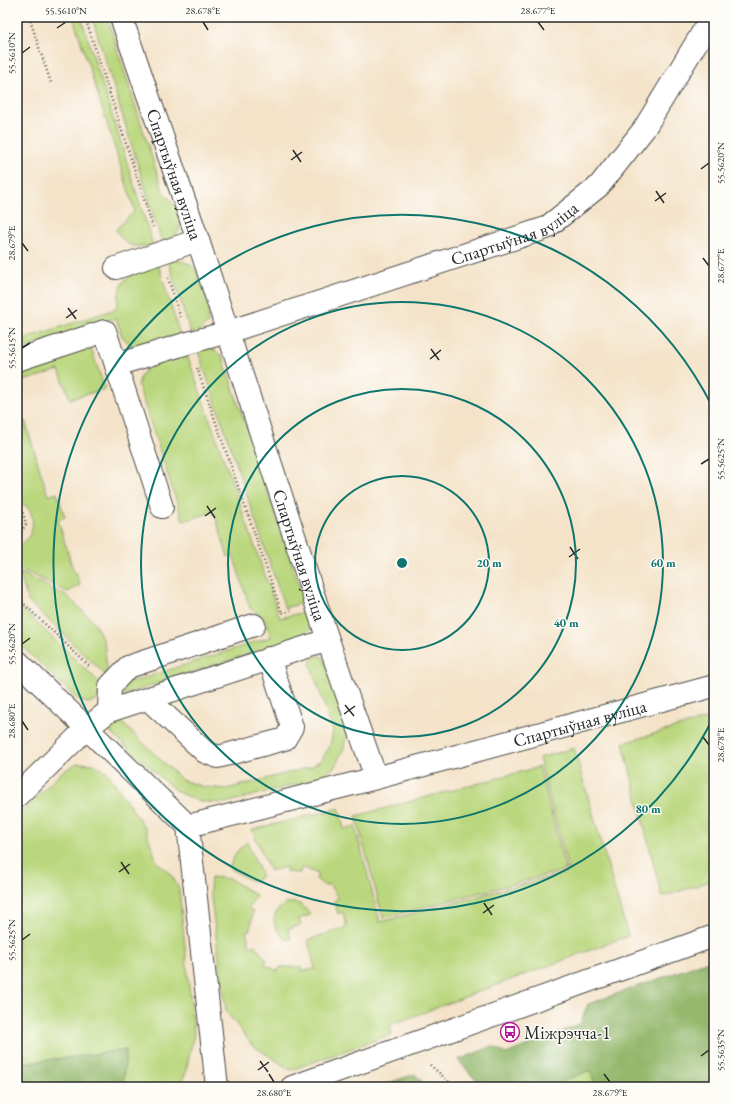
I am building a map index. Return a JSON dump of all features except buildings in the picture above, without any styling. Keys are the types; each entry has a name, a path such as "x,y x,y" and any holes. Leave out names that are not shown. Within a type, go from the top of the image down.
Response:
{"street":[{"name":"Спартыўная вуліца","path":"121,17 198,240 328,640 376,778"},
{"name":"Спартыўная вуліца","path":"228,332 546,228 599,186 644,129 712,17"},
{"path":"116,268 198,240"},
{"path":"17,360 106,331 162,507"},
{"path":"116,365 228,332"},
{"path":"109,711 110,686 128,667 254,625"},
{"path":"17,796 87,728 109,711 328,640"},
{"path":"148,698 205,752 218,757 285,739 292,727 269,658"},
{"path":"17,661 188,826 217,1087"},
{"name":"Спартыўная вуліца","path":"188,826 376,778 714,686"},
{"path":"292,1087 714,936"}],"path":[{"path":"29,17 51,83"},
{"path":"17,508 22,510 26,524 17,536"},
{"path":"17,582 23,603 110,686"}],"green space":[{"path":"73,17 81,17 153,245 131,245 123,240 116,229 135,211"},
{"path":"92,17 107,17 163,192 176,206 181,225 177,234 162,243"},
{"path":"178,260 190,264 198,273 209,306 208,323 200,331 191,334 168,261"},
{"path":"158,264 180,335 138,347 129,344 122,336 116,318 17,351 17,341 116,309 120,289 125,280 138,272"},
{"path":"90,346 105,389 70,399 59,370 17,383 17,371"},
{"path":"208,348 216,351 223,358 305,602 285,608 198,351"},
{"path":"187,355 280,618 308,611 311,626 301,637 123,695 119,692 122,685 271,637 265,620 250,608 233,555 228,557 214,512 183,521 138,385 141,375 150,366"},
{"path":"25,421 48,496 57,493 65,517 58,520 74,573 76,572 80,585 68,592 18,568 17,565 17,546 24,542 31,533 32,525 30,511 26,506 17,501 17,422"},
{"path":"19,572 67,596 94,622 104,642 108,677 28,601"},
{"path":"17,599 19,606 100,683 99,700 88,703 78,700 17,641"},
{"path":"316,656 324,658 347,728 344,748 335,766 321,778 225,803 202,802 177,792 111,733 110,729 112,724 121,722 182,780 204,787 227,789 311,767 322,759 330,746 333,731 310,663"},
{"path":"712,717 714,725 714,880 662,897 623,743"},
{"path":"574,748 628,936 390,1025 392,1034 291,1070 252,1045 226,1011 210,891 211,877 230,879 256,895 248,909 253,911 250,930 246,931 250,947 255,945 267,960 264,964 278,971 280,967 301,967 301,971 315,969 308,940 347,927 343,912 338,914 334,901 338,898 329,884 325,886 316,879 318,874 302,867 300,873 286,872 286,867 270,871 252,830 339,808 344,829 355,826 380,922 569,872 539,758"},
{"path":"77,763 94,764 107,772 145,828 157,862 171,874 179,889 194,1034 185,1075 178,1087 123,1087 126,1050 17,1064 17,816 62,772"},
{"path":"539,767 566,870 383,918 356,816"},
{"path":"247,842 262,876 253,882 229,868 237,851"},
{"path":"287,903 301,905 310,915 299,919 301,925 288,929 291,939 285,939 282,936 274,921 276,913"},
{"path":"714,959 714,1087 595,1087 591,1070 548,1087 482,1087 458,1060 493,1046 506,1054 580,1024 588,1004"},
{"path":"126,1050 123,1087 17,1087 17,1064"},
{"path":"591,1070 595,1087 548,1087"},
{"path":"415,1074 427,1087 377,1087"}],"place":[{"name":"Міжрэчча-1","path":"510,1032"}]}
